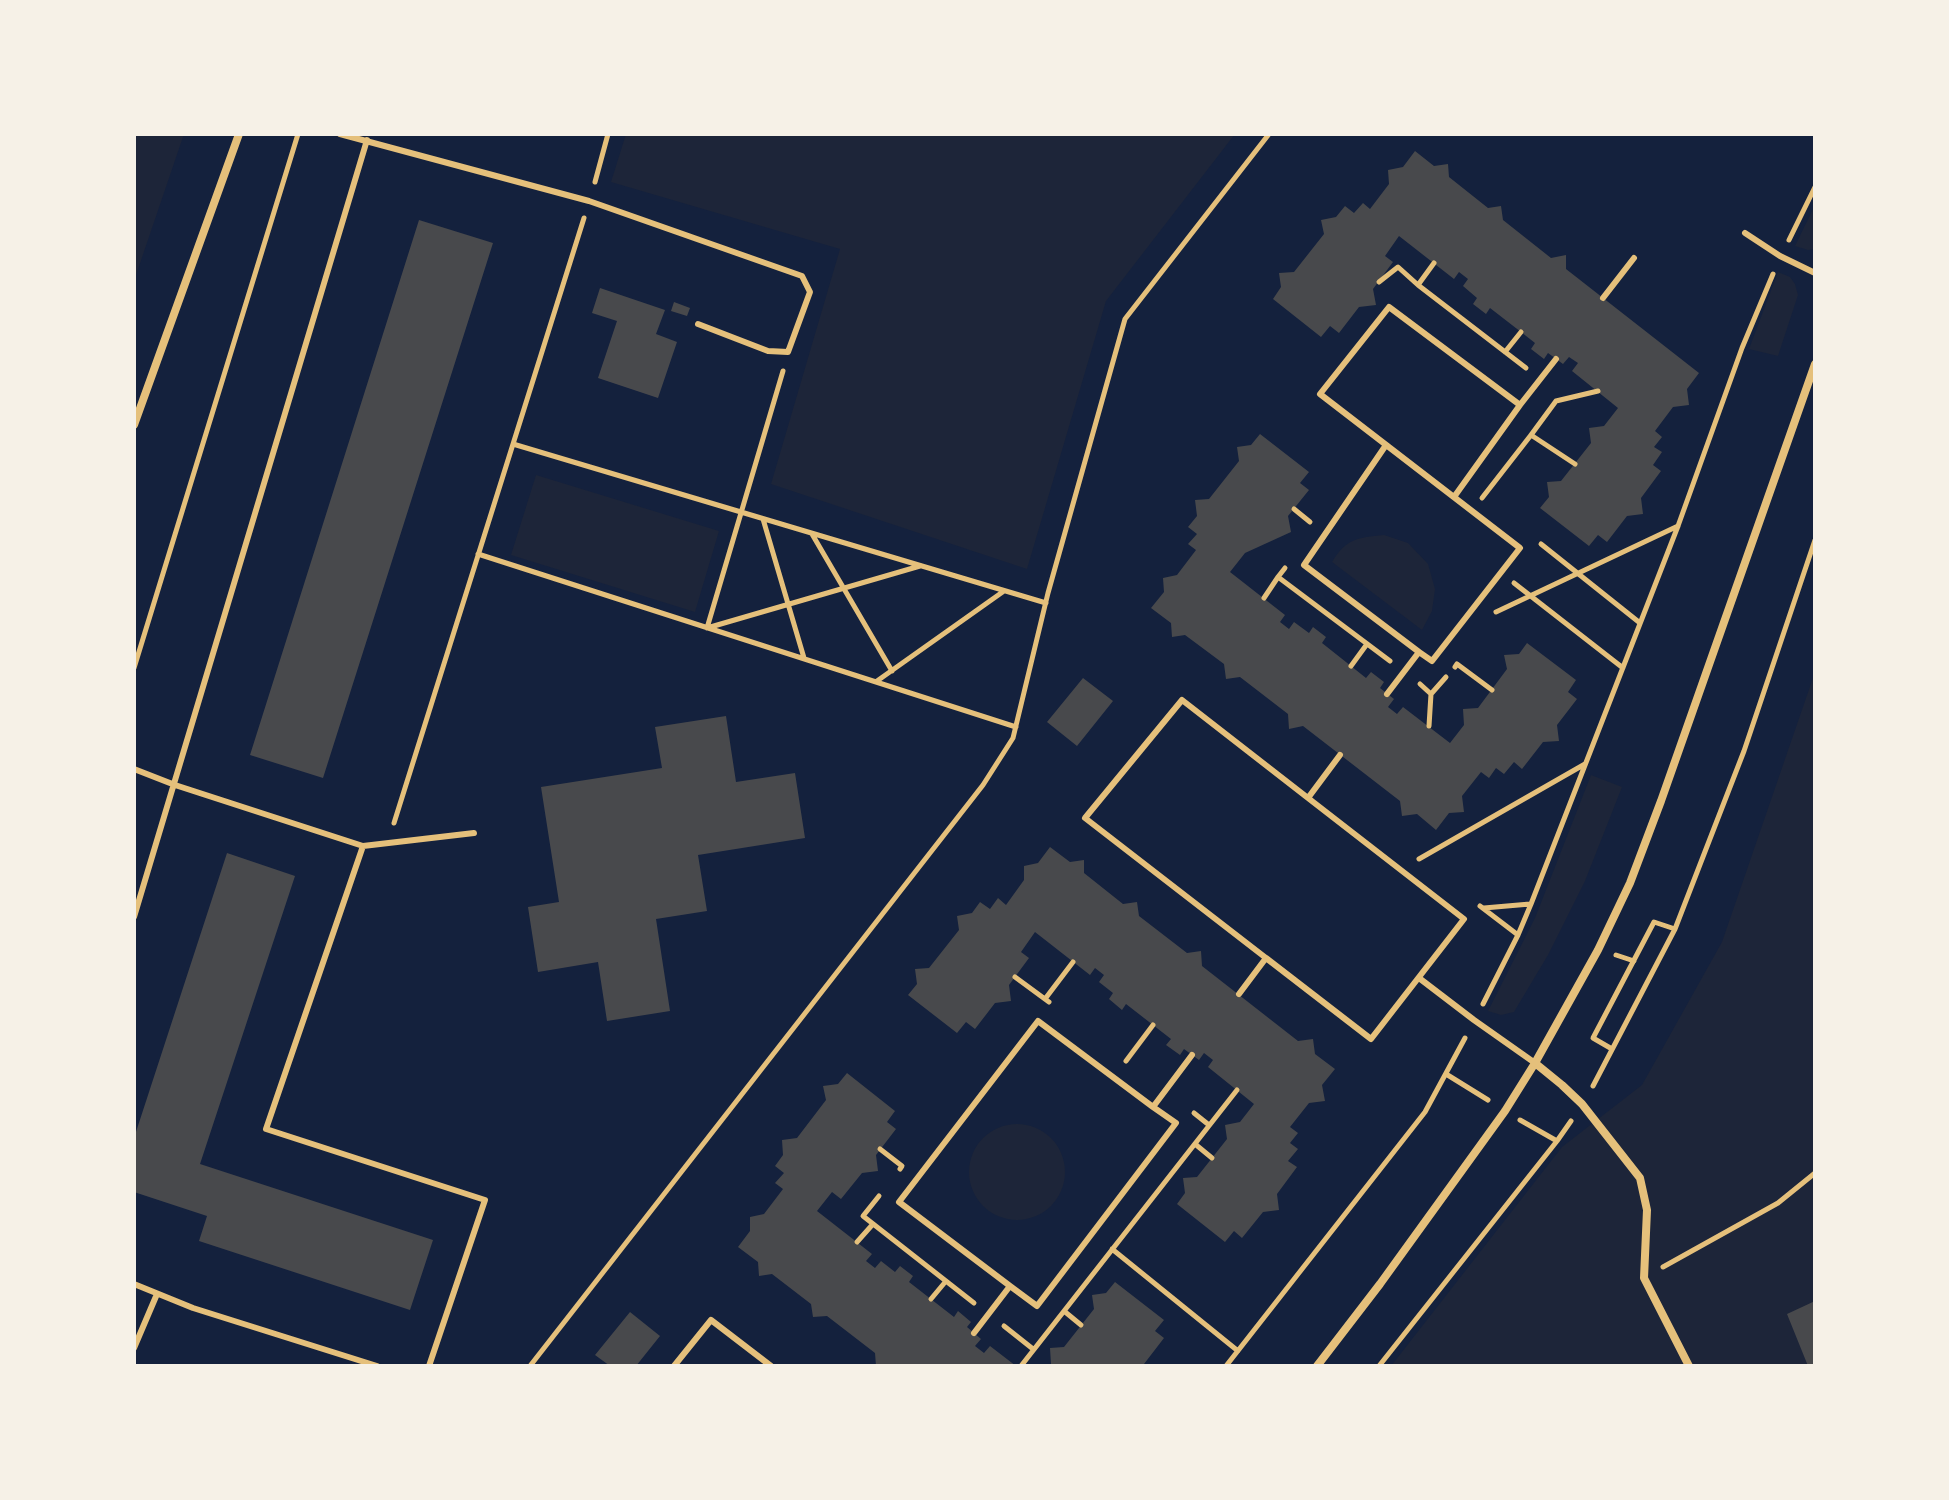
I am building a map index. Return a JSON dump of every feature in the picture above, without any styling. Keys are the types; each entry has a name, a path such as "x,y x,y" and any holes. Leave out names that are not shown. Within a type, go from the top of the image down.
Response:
{"street":[{"path":"134,425 239,134"},
{"path":"1317,1366 1505,1111 1598,950 1630,883 1666,787 1815,364"},
{"path":"1535,1063 1582,1104 1640,1178 1647,1210 1644,1278 1689,1366"}],"lane":[{"path":"340,134 589,201 802,276 810,292 788,352 768,351 698,324"},
{"path":"134,917 367,140"},
{"path":"1745,233 1780,256 1815,273"},
{"path":"1603,298 1634,258"},
{"path":"1386,445 1304,565 1432,661 1520,548 1320,394 1389,307 1520,405"},
{"path":"1454,497 1556,359"},
{"path":"1387,694 1419,652"},
{"path":"1182,700 1464,919 1371,1039 1266,958 1085,818 1182,700"},
{"path":"1308,798 1340,755"},
{"path":"134,769 363,846 474,833"},
{"path":"363,846 266,1129 485,1200 429,1366"},
{"path":"1239,994 1266,958"},
{"path":"1419,978 1535,1063"},
{"path":"1038,1021 1176,1123 1037,1306 1010,1286 899,1202 1038,1021"},
{"path":"1153,1107 1192,1055"},
{"path":"134,1284 193,1308 377,1366"},
{"path":"974,1333 1010,1286"},
{"path":"134,1348 157,1294"},
{"path":"674,1366 711,1320 771,1366"}],"path":[{"path":"134,668 298,134"},
{"path":"388,843 608,134"},
{"path":"530,1366 983,785 1013,738 1046,603 1125,319 1269,134"},
{"path":"1226,1366 1425,1112 1518,935 1678,526 1742,348 1780,256 1815,187"},
{"path":"1418,285 1434,263"},
{"path":"1379,282 1398,267 1541,380 1556,401"},
{"path":"1505,352 1521,332"},
{"path":"707,628 788,352"},
{"path":"1575,464 1531,435 1556,401 1598,391"},
{"path":"513,444 1046,603"},
{"path":"763,519 805,659"},
{"path":"1488,616 1678,526"},
{"path":"812,534 892,671"},
{"path":"1379,1366 1557,1141 1613,1049 1675,929 1744,751 1815,540"},
{"path":"1541,544 1640,623"},
{"path":"478,554 1016,727"},
{"path":"707,628 921,566"},
{"path":"1264,598 1278,577"},
{"path":"1513,582 1623,668"},
{"path":"876,682 1004,591"},
{"path":"1351,666 1367,644"},
{"path":"1429,726 1431,694 1457,664 1492,690"},
{"path":"1419,859 1586,763"},
{"path":"1483,908 1531,904"},
{"path":"1613,1049 1593,1038 1654,922 1675,929"},
{"path":"1045,999 1073,962"},
{"path":"1126,1061 1153,1025"},
{"path":"1021,1366 1237,1090"},
{"path":"1195,1144 1212,1158"},
{"path":"1644,1278 1778,1203 1815,1173"},
{"path":"857,1242 873,1224"},
{"path":"1112,1249 1238,1351"},
{"path":"931,1299 946,1281"},
{"path":"1064,1311 1081,1325"}],"shaded area":[{"path":"134,134 184,134 134,281"},
{"path":"626,134 1235,134 1106,301 1027,569 771,484 840,249 611,182"},
{"path":"1815,205 1815,249 1795,246"},
{"path":"1778,272 1790,277 1798,295 1778,356 1749,349"},
{"path":"536,475 719,531 695,612 511,555"},
{"path":"1384,535 1408,543 1428,564 1435,589 1432,611 1422,630 1332,562 1348,544"},
{"path":"1815,672 1815,1366 1391,1366 1562,1147 1642,1085 1722,942"},
{"path":"1591,775 1622,787 1585,881 1548,955 1514,1012 1501,1015 1488,1011 1535,918"},
{"path":"1017,1124 1035,1128 1051,1138 1061,1154 1065,1172 1061,1190 1051,1206 1035,1216 1017,1220 999,1216 983,1206 973,1190 969,1172 973,1154 983,1138 999,1128"}],"building":[{"path":"1415,151 1434,166 1448,164 1449,177 1488,208 1501,206 1503,220 1551,258 1566,255 1566,269 1699,373 1687,389 1689,405 1673,407 1655,431 1662,437 1654,447 1662,452 1653,465 1661,471 1641,498 1643,514 1627,516 1607,542 1598,535 1589,546 1540,508 1549,497 1547,482 1561,481 1591,443 1589,428 1604,426 1618,408 1572,371 1578,363 1569,357 1563,364 1548,353 1544,359 1531,349 1535,343 1521,332 1490,308 1486,314 1473,304 1477,298 1463,286 1468,279 1459,272 1454,279 1399,236 1385,256 1393,262 1373,289 1376,305 1359,307 1339,333 1330,326 1321,337 1273,299 1281,287 1279,273 1294,272 1324,234 1321,220 1336,217 1345,206 1354,213 1363,203 1370,209 1389,184 1388,170 1403,167"},
{"path":"419,220 493,243 323,778 250,755"},
{"path":"600,288 665,310 656,334 677,342 658,398 598,378 617,321 592,313"},
{"path":"674,302 690,308 687,316 671,311"},
{"path":"1260,434 1309,472 1300,483 1309,490 1288,516 1291,532 1245,553 1230,572 1285,615 1280,622 1289,629 1294,622 1309,633 1313,627 1326,637 1322,643 1366,678 1371,672 1384,682 1380,688 1394,699 1388,707 1397,714 1403,707 1450,743 1464,725 1463,709 1478,708 1507,669 1504,655 1519,654 1527,643 1576,680 1568,692 1577,699 1557,725 1559,741 1543,742 1522,769 1514,762 1504,774 1496,768 1489,778 1481,772 1462,796 1464,812 1449,813 1436,830 1417,814 1402,816 1400,801 1303,726 1289,729 1288,714 1240,677 1226,679 1224,664 1185,635 1172,637 1171,623 1151,608 1164,592 1163,578 1177,575 1196,550 1188,544 1197,534 1188,527 1197,516 1195,500 1209,499 1239,461 1237,447 1251,445"},
{"path":"1083,678 1113,701 1077,746 1047,722"},
{"path":"726,716 736,782 795,773 805,838 698,855 707,911 656,919 670,1011 607,1021 598,962 538,972 528,907 559,902 541,787 662,768 655,727"},
{"path":"1050,847 1070,862 1084,860 1084,873 1123,904 1137,902 1139,916 1187,953 1201,951 1202,966 1298,1041 1313,1039 1315,1054 1335,1069 1322,1085 1325,1101 1309,1103 1290,1127 1298,1133 1290,1143 1298,1149 1288,1161 1297,1167 1277,1194 1279,1210 1263,1212 1242,1238 1234,1231 1225,1242 1177,1204 1185,1193 1183,1178 1197,1177 1227,1139 1225,1125 1240,1122 1254,1104 1208,1067 1213,1060 1204,1053 1199,1060 1184,1049 1180,1055 1166,1045 1171,1039 1126,1004 1122,1010 1109,999 1113,993 1099,982 1104,975 1095,968 1090,975 1035,932 1021,952 1029,958 1009,985 1011,1001 995,1003 975,1029 966,1022 957,1033 908,995 917,984 915,969 929,968 959,930 957,916 972,913 980,902 990,909 998,898 1006,905 1024,880 1024,866 1038,863"},
{"path":"227,853 295,876 200,1164 433,1240 410,1310 199,1241 207,1216 134,1192 134,1138"},
{"path":"847,1073 895,1111 887,1122 896,1129 876,1155 878,1171 862,1173 841,1199 832,1192 817,1211 872,1254 866,1261 875,1268 881,1261 895,1272 900,1266 913,1276 909,1282 954,1317 958,1311 971,1322 967,1327 981,1339 975,1346 984,1353 990,1346 1016,1366 876,1366 875,1353 827,1316 813,1317 811,1304 772,1274 759,1276 758,1262 738,1247 750,1231 750,1217 764,1214 783,1189 775,1183 784,1173 775,1166 783,1155 782,1140 797,1138 826,1100 823,1086 838,1084"},
{"path":"1115,1282 1164,1320 1155,1331 1164,1338 1144,1366 1049,1366 1050,1348 1064,1347 1094,1309 1092,1295 1106,1293"},
{"path":"1815,1301 1815,1366 1808,1366 1787,1314"},
{"path":"630,1312 660,1336 636,1366 610,1366 595,1355"}]}
